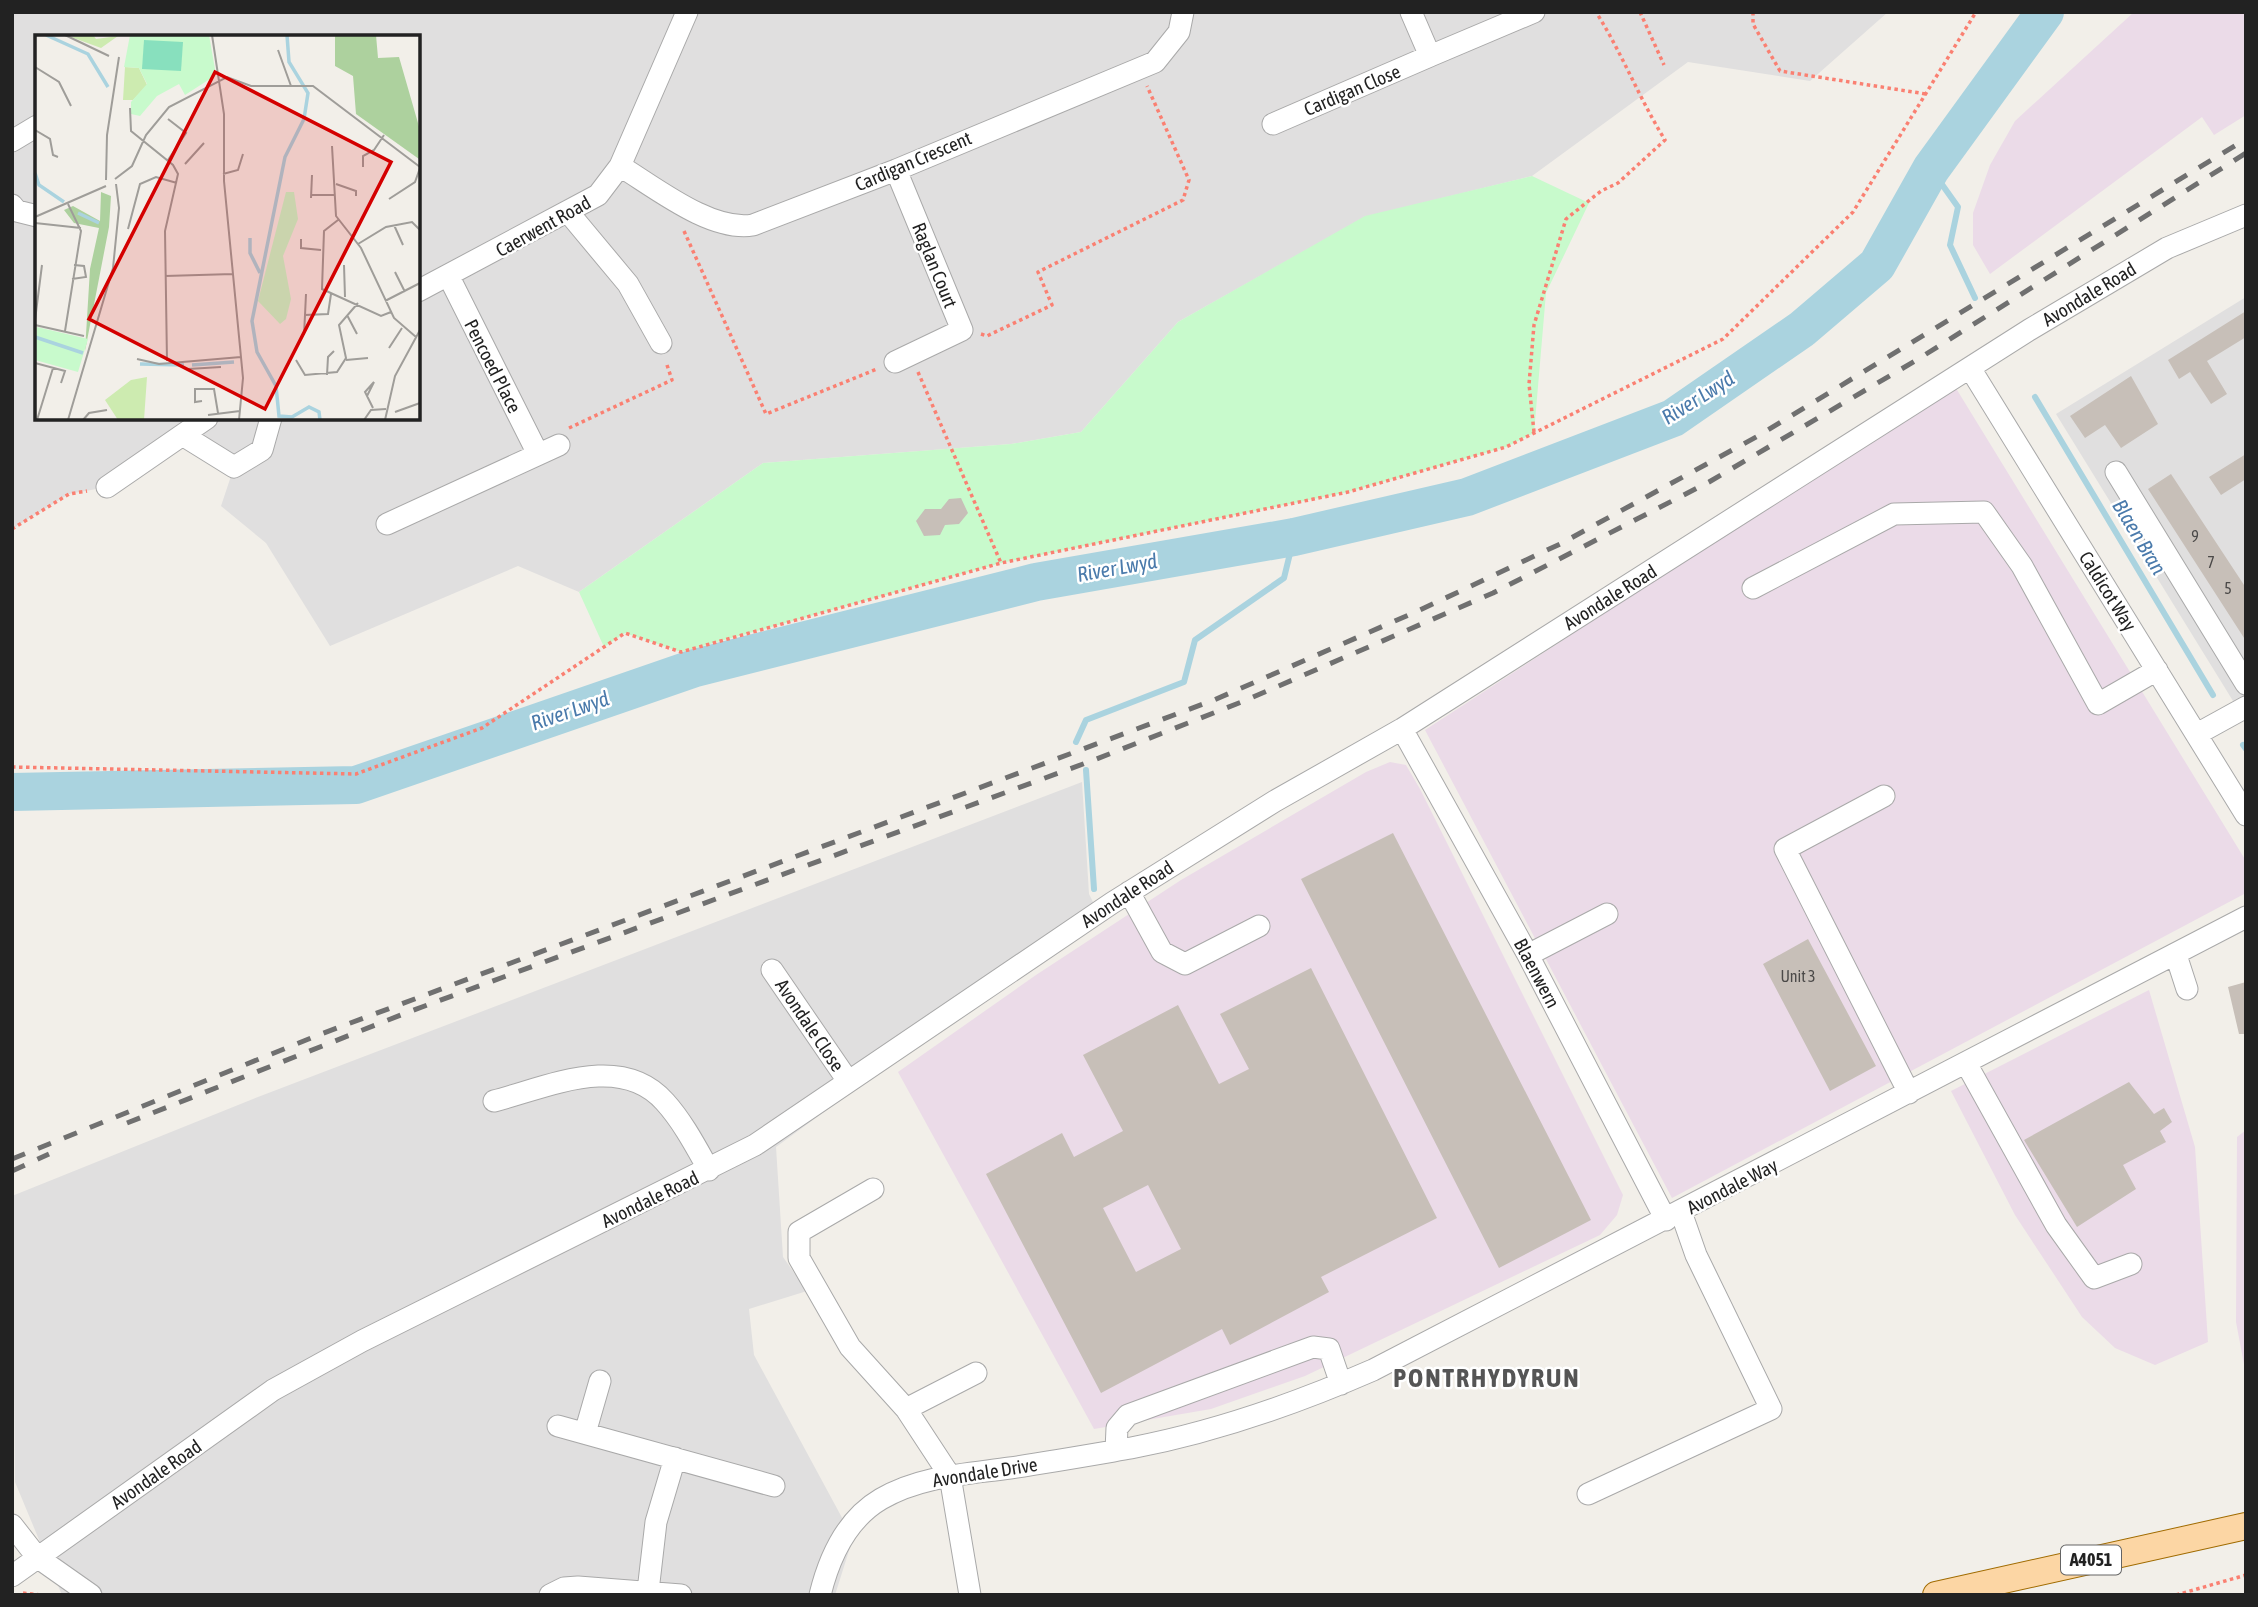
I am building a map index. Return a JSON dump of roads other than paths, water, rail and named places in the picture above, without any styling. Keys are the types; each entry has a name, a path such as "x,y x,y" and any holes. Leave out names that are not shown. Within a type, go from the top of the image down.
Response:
{"main road":[{"name":"A4051","path":"1936,1595 2246,1526"}],"street":[{"name":"Caerwent Road","path":"420,290 449,277 598,195 620,166 687,12"},
{"name":"Cardigan Crescent","path":"620,166 714,222 737,228 768,221 1155,62 1179,32 1183,12"},
{"path":"1411,12 1430,56"},
{"name":"Cardigan Close","path":"1273,124 1534,12"},
{"path":"12,141 35,127"},
{"name":"Raglan Court","path":"896,170 962,330 903,358"},
{"path":"12,205 17,211 35,216"},
{"path":"568,212 628,284 661,343"},
{"name":"Avondale Road","path":"12,1576 274,1390 312,1367 709,1170 773,1134 1129,892 1275,801 1402,729 2121,272 2167,248 2246,215"},
{"name":"Pencoed Place","path":"449,277 538,454"},
{"name":"Caldicot Way","path":"1970,368 2246,815"},
{"path":"107,488 204,420"},
{"path":"184,436 234,467 262,450 270,420"},
{"path":"387,524 559,445"},
{"path":"2116,472 2246,684"},
{"path":"1753,588 1894,514 1984,512 2022,566 2098,704 2157,670"},
{"path":"2197,734 2246,707"},
{"name":"Blaenwern","path":"1402,729 1696,1255 1771,1409 1588,1494"},
{"path":"1884,796 1785,849 1909,1093"},
{"path":"1129,892 1162,952 1185,964 1259,926"},
{"path":"1528,955 1607,914"},
{"name":"Avondale Way","path":"1207,1430 1256,1417 1341,1384 1673,1216 2246,917"},
{"path":"2176,955 2187,989"},
{"name":"Avondale Close","path":"772,970 848,1081"},
{"path":"1966,1063 2024,1171 2080,1262 2094,1278 2131,1264"},
{"path":"494,1101 590,1076 624,1076 646,1086 664,1100 709,1170"},
{"path":"873,1189 799,1232 799,1258 850,1347 906,1409 950,1476 970,1595"},
{"path":"1116,1450 1117,1428 1128,1415 1314,1347 1329,1349 1341,1384"},
{"path":"906,1409 976,1373"},
{"path":"585,1433 600,1381"},
{"path":"558,1426 774,1486"},
{"name":"Avondale Drive","path":"820,1595 827,1569 848,1529 880,1500 914,1484 1116,1450 1207,1430"},
{"path":"648,1591 656,1522 675,1458"},
{"path":"12,1525 37,1558 91,1595"},
{"path":"550,1595 564,1588 578,1587 681,1595"}],"waterway":[{"name":"River Lwyd","path":"12,792 356,785 695,668 1036,582 1294,537 1467,497 1673,418 1802,329 1877,265 1931,169 2045,12"},
{"name":"Blaen Bran","path":"1931,169 1958,207 1950,245 1975,298"},
{"name":"Blaen Bran","path":"2035,397 2213,695"},
{"path":"1076,742 1086,720 1184,682 1195,640 1284,578 1294,537"},
{"name":"Blaen Bran","path":"2243,745 2246,749"},
{"path":"1086,770 1094,889"}],"railway":[{"path":"12,1159 321,1034 1214,700 1420,610 1560,544 1758,436 2246,139"},
{"path":"127,1123 411,1011 1094,760 1244,701 1493,593 1709,482 1915,361 2246,153"},
{"path":"12,1171 49,1154"}],"district":[{"name":"PONTRHYDYRUN","path":"1487,1378"}]}
